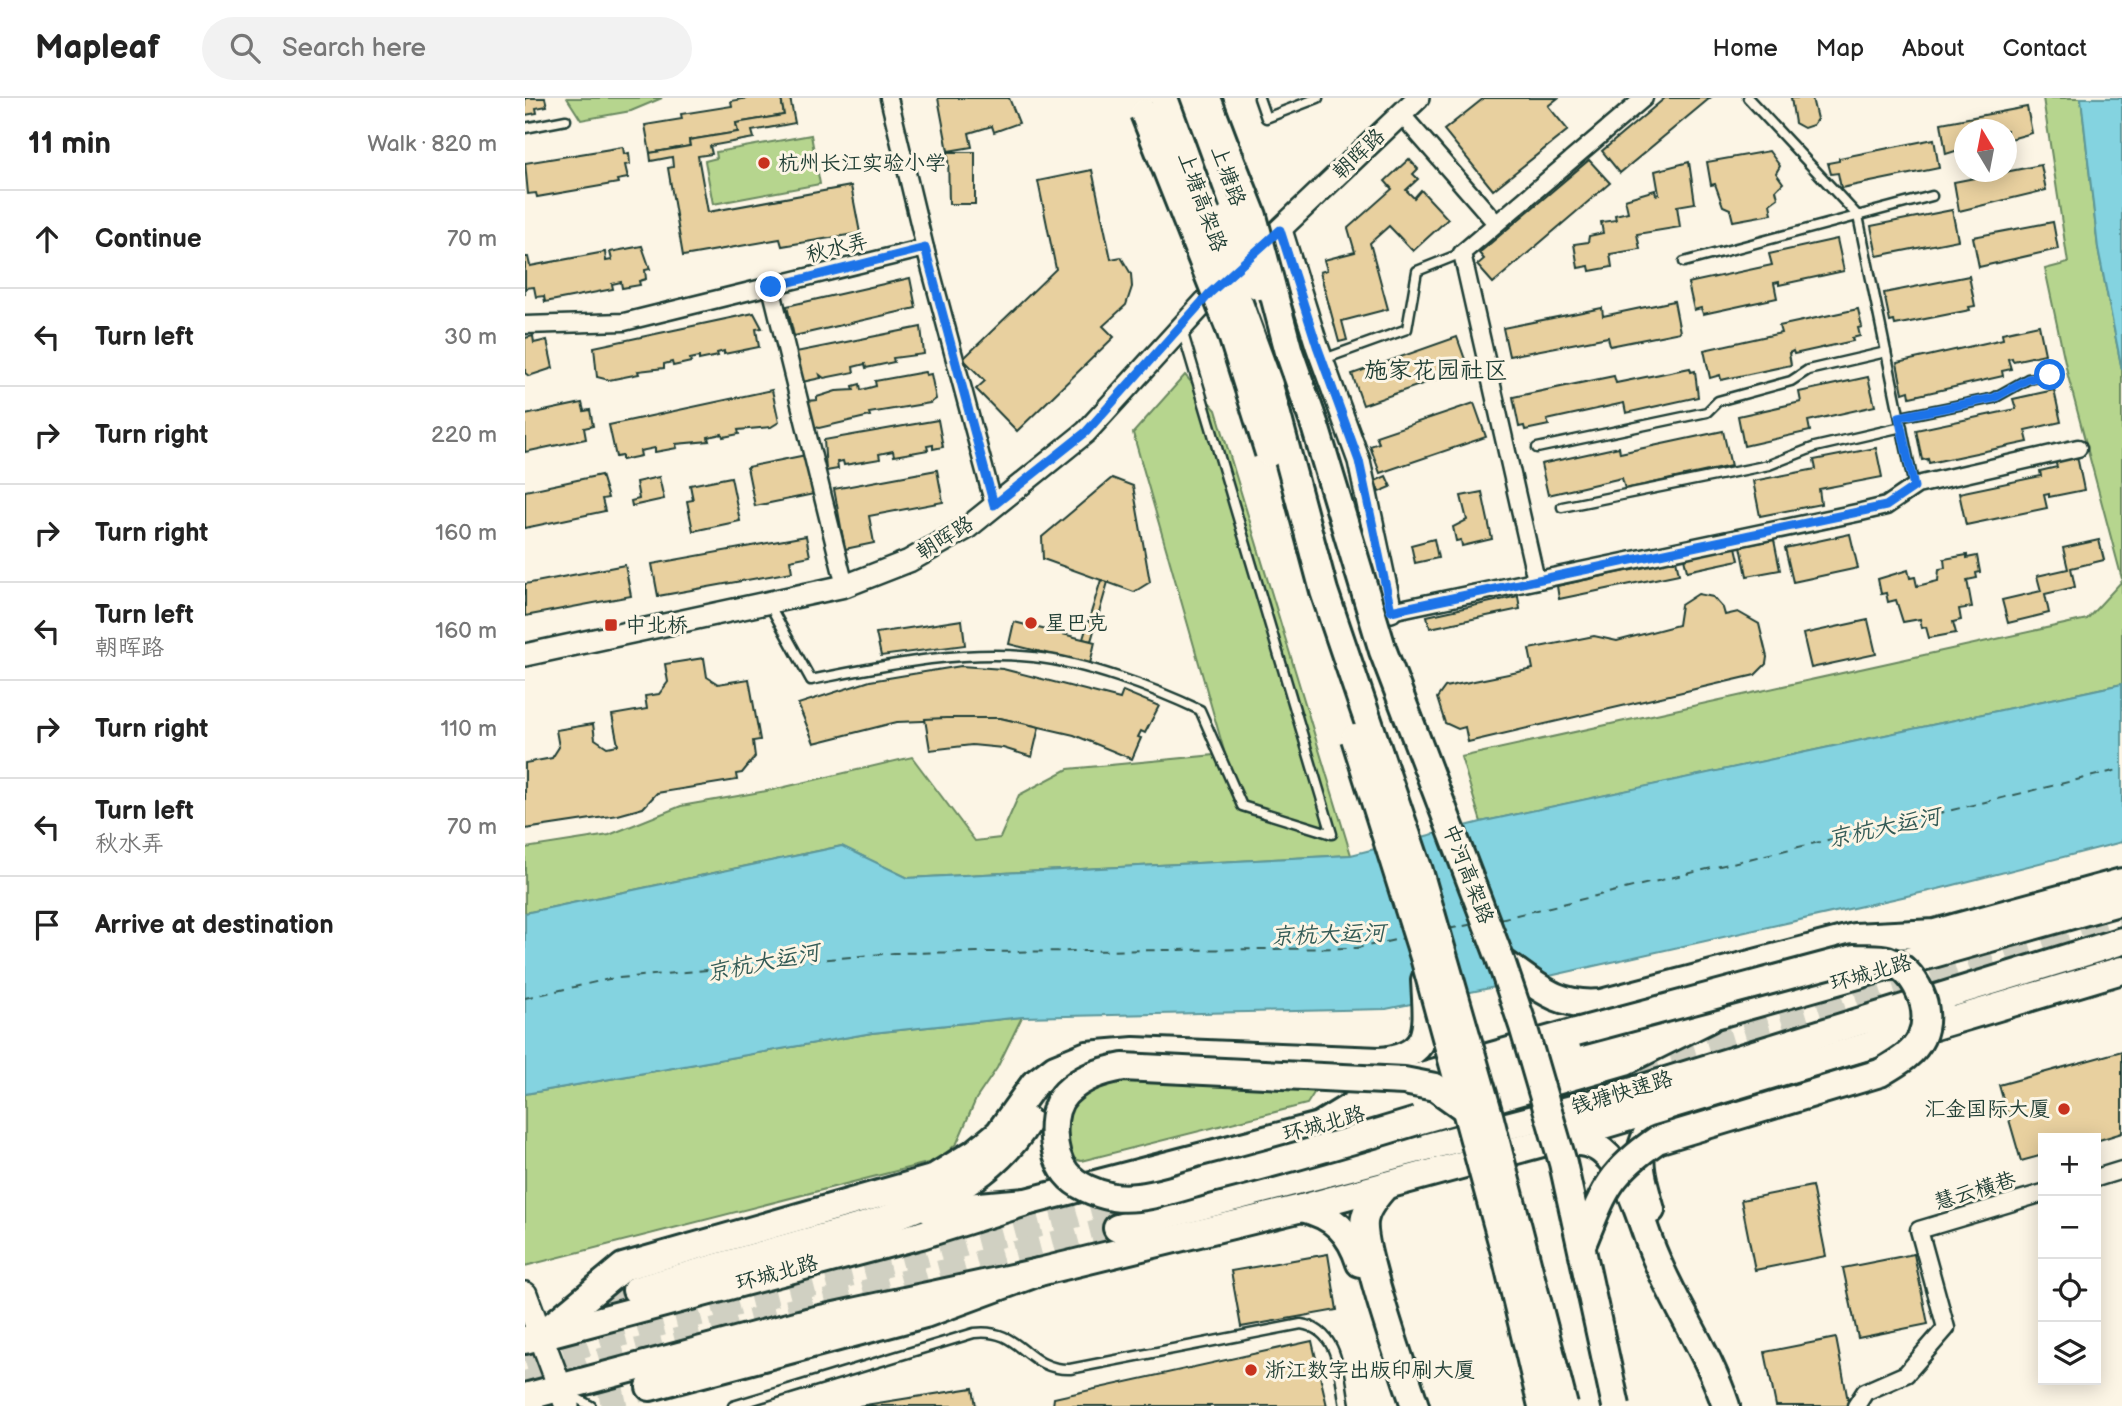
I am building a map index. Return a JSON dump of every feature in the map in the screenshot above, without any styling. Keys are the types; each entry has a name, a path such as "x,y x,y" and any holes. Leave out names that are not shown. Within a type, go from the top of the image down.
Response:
{"main road":[{"path":"1137,98 1231,332 1268,451 1319,628 1424,957 1507,1260 1542,1406"},
{"path":"1149,98 1190,204 1210,293"},
{"name":"上塘高架路","path":"1164,98 1269,385"},
{"name":"上塘高架路","path":"1183,98 1228,218 1289,352"},
{"name":"上塘路","path":"1200,98 1255,253"},
{"path":"1207,98 1254,216 1289,352"},
{"name":"中河高架路","path":"1289,352 1315,426 1383,651 1501,961 1563,1163 1616,1406"},
{"path":"1268,451 1269,385"},
{"name":"中河高架路","path":"1269,385 1324,591 1434,923 1489,1115 1564,1406"},
{"path":"1501,961 1545,993 1579,1005 1630,997 1854,937 1911,937 1934,933 2122,882"},
{"name":"环城北路","path":"532,1338 908,1239 1026,1202 1319,1126 1709,1019 2122,901"},
{"path":"1873,1044 1954,1006 2122,943"},
{"name":"钱塘快速路","path":"1117,1228 1591,1104 2122,943"},
{"path":"532,1338 623,1268 932,1179 976,1153 999,1133 1034,1084 1055,1068 1087,1055 1134,1051 1380,1061 1402,1059 1416,1049 1426,1030 1424,957"},
{"path":"1319,1126 1383,1087 1854,958 1887,960 1913,977 1924,1003 1922,1037 1905,1058 1880,1073 1657,1140 1628,1160 1605,1188 1583,1245"},
{"path":"530,1406 560,1400 807,1322 1039,1272 1302,1208 1546,1142 2114,974"},
{"path":"1463,1107 1435,1087 1404,1081 1123,1067 1100,1072 1064,1095 1054,1120 1055,1147 1066,1173 1086,1189 1114,1197 1150,1195 1296,1157 1625,1061 1709,1019"},
{"path":"903,1215 963,1186 1010,1149 1054,1082 1087,1055"},
{"path":"1664,1107 1641,1141 1639,1152 1643,1206 1655,1257 1712,1367 1725,1406"},
{"path":"1546,1142 1588,1142 1611,1159 1643,1206 1731,1380 1735,1406"},
{"path":"1385,1185 1365,1216 1363,1227 1374,1276 1415,1406"},
{"path":"636,1290 903,1215 950,1206 1026,1202"},
{"path":"1302,1208 1334,1220 1355,1247 1403,1406"},
{"path":"650,1387 925,1314 1039,1272"},
{"path":"525,1294 532,1338 560,1400"},
{"path":"525,1397 560,1400"}],"street":[{"path":"889,98 925,248 994,505"},
{"path":"1536,580 1462,253 1644,98"},
{"path":"1412,103 1496,223"},
{"name":"朝晖路","path":"525,655 845,586 909,561 967,528 1086,432 1210,293 1412,103"},
{"path":"1280,230 1359,461 1391,611 1861,512 1886,506 1914,487 2078,448"},
{"name":"秋水弄","path":"525,325 624,322 925,248"},
{"path":"771,287 845,586"},
{"path":"2101,1176 2122,1170"},
{"name":"慧云横巷","path":"1856,1406 1865,1392 1906,1374 1947,1328 1919,1230 2038,1194"}],"lane":[{"path":"1259,98 1266,118 1318,98"},
{"path":"1748,98 1858,216 1914,487"},
{"path":"525,128 566,120"},
{"path":"1684,262 1932,196"},
{"path":"1323,359 1407,329 1417,271 1462,253"},
{"path":"769,604 811,680 954,656 1033,657 1143,684 1200,710 1242,806 1332,834 1181,327"},
{"path":"1537,448 1707,412 1718,401 1791,381 1808,370 1886,352"},
{"path":"1899,417 1994,398 2028,379 2050,375"},
{"path":"1562,507 1769,466 1815,447 1902,427"},
{"path":"739,1405 974,1333 993,1331 1009,1338 1050,1369 1060,1369 1301,1324 1316,1326 1335,1351 1345,1406"},
{"path":"560,1400 591,1406"}],"green space":[{"path":"567,98 662,98 631,111 581,120"},
{"path":"2043,98 2081,98 2098,248 2122,370 2122,579 2068,376 2045,269 2068,263"},
{"path":"811,135 820,184 713,204 705,161 717,158 716,152"},
{"path":"1185,375 1216,410 1351,855 908,878 841,846 525,913 525,848 609,835 681,806 772,790 912,757 975,841 1000,838 1019,795 1068,769 1225,754 1133,433"},
{"path":"2122,581 2122,684 1481,822 1461,757 2087,619"},
{"path":"1022,1017 997,1068 976,1099 957,1143 939,1160 525,1266 525,1094 872,1033"},
{"path":"1100,1079 1319,1085 1307,1104 1081,1161 1063,1156 1054,1105"}],"water":[{"path":"2081,98 2122,98 2122,370 2098,248"},
{"name":"京杭大运河","path":"2122,684 2122,842 1938,889 1545,977 1386,1009 1022,1017 872,1033 525,1094 525,913 842,846 908,878 1351,855 1485,821"}],"building":[{"path":"525,98 545,98 547,106 536,108 537,113 525,115"},
{"path":"781,98 784,115 736,123 738,132 689,140 690,146 650,153 645,125 682,119 681,114 732,106 731,101"},
{"path":"781,98 790,98 795,123 752,131 754,138 710,146 712,154 698,156 708,212 851,186 860,233 782,246 780,239 683,256 668,168 673,167 672,157 651,161 650,153 690,146 689,140 738,132 736,123 784,115"},
{"path":"938,98 1009,98 1019,123 994,132 992,126 969,133 972,147 948,151"},
{"path":"1484,98 1558,98 1548,106 1568,130 1493,190 1444,130"},
{"path":"1665,98 1710,98 1620,173 1602,151"},
{"path":"1791,98 1812,98 1817,119 1813,125 1804,128 1795,123"},
{"path":"2027,107 2032,133 2017,137 2017,119 1962,119"},
{"path":"1954,121 1954,151 1946,154 1941,123"},
{"path":"1934,139 1939,168 1841,188 1838,173 1831,174 1828,163 1839,161 1839,158"},
{"path":"623,147 624,154 629,153 630,164 625,165 628,178 617,180 618,183 537,197 536,193 528,194 525,163"},
{"path":"1769,151 1780,166 1776,173 1783,183 1776,190 1778,198 1770,204 1772,214 1733,221 1730,209 1723,206 1715,184 1711,185 1707,162"},
{"path":"948,152 975,152 975,204 949,204"},
{"path":"1409,159 1418,169 1413,174 1418,179 1406,190 1414,198 1421,190 1448,219 1413,251 1389,226 1370,243 1388,309 1342,321 1347,340 1339,342 1320,272 1327,270 1324,260 1355,252 1348,228 1392,189 1385,181"},
{"path":"1589,160 1610,183 1493,283 1477,265 1484,259 1479,253"},
{"path":"1689,162 1695,203 1677,206 1680,227 1637,234 1640,249 1610,254 1612,267 1590,271 1589,266 1578,268 1574,244 1588,242 1589,236 1603,233 1601,222 1616,220 1615,215 1628,212 1625,199 1655,190 1656,195 1659,194 1655,171"},
{"path":"2041,165 2046,190 1959,211 1954,182 2017,182 2017,170"},
{"path":"1092,170 1111,259 1121,257 1131,274 1132,287 1126,305 1103,326 1114,337 1017,431 976,389 985,381 963,359 1056,269 1038,181"},
{"path":"1952,210 1958,240 1877,256 1871,226"},
{"path":"2053,222 2058,249 1979,267 1973,237"},
{"path":"1837,239 1844,271 1779,285 1779,282 1774,283 1777,298 1703,314 1701,308 1694,310 1688,283 1772,265 1769,254"},
{"path":"642,246 650,269 645,270 646,279 639,281 640,285 622,288 621,282 612,284 613,289 545,302 544,296 536,297 534,287 525,288 525,257 528,257 530,266 605,252 606,261 612,260 610,252"},
{"path":"1969,276 1975,306 1969,307 1970,310 1895,325 1894,321 1890,322 1884,293"},
{"path":"910,278 916,308 794,336 787,306"},
{"path":"1674,301 1680,332 1610,346 1608,337 1509,356 1503,328 1602,308 1603,316"},
{"path":"1858,309 1862,327 1858,328 1860,336 1852,338 1853,341 1794,354 1793,351 1789,353 1791,365 1721,380 1720,375 1710,378 1704,350 1781,333 1779,326"},
{"path":"754,313 762,328 756,329 759,347 724,354 724,351 717,353 718,356 690,359 691,362 673,366 672,362 664,364 664,368 638,371 639,374 609,380 597,377 594,347"},
{"path":"2039,325 2045,354 2013,361 2012,358 2008,359 2011,369 2002,371 2003,376 1910,397 1909,391 1903,393 1897,363 2003,339 2002,333"},
{"path":"921,327 924,354 893,358 894,362 866,368 865,364 853,367 854,372 824,378 820,375 821,378 802,382 796,352"},
{"path":"533,336 534,343 547,340 553,368 529,376 525,373 525,338"},
{"path":"1457,337 1468,368 1363,405 1352,374"},
{"path":"1690,368 1691,372 1695,371 1698,397 1626,413 1624,403 1547,420 1549,425 1525,430 1524,426 1519,427 1513,397 1614,376 1616,383"},
{"path":"925,372 926,375 931,374 936,399 930,403 869,413 870,416 819,428 813,426 807,401 817,400 817,397 836,391 854,390 853,386 860,384 861,390 876,386 875,381"},
{"path":"1868,377 1875,406 1808,421 1810,431 1744,446 1738,416 1801,402 1799,392"},
{"path":"772,390 779,422 771,427 738,430 739,434 708,437 709,441 676,444 677,448 655,452 655,448 640,451 641,456 622,460 622,456 616,457 609,425"},
{"path":"2054,390 2061,422 2025,430 2028,442 1929,463 1928,459 1922,460 1916,430 2016,409 2013,399"},
{"path":"582,403 584,411 590,410 593,426 584,428 586,439 525,452 525,415"},
{"path":"1474,403 1486,437 1380,473 1370,446 1379,443 1376,436"},
{"path":"938,420 943,447 933,449 933,445 927,446 928,450 894,456 893,451 879,454 880,459 844,465 843,461 837,462 838,469 826,471 824,440"},
{"path":"1723,431 1731,466 1625,489 1622,478 1548,495 1541,464 1619,447 1620,453"},
{"path":"1876,448 1882,477 1819,489 1821,504 1760,516 1753,481 1816,469 1814,460"},
{"path":"806,455 814,494 755,506 747,467"},
{"path":"2077,456 2084,490 2049,497 2049,494 2044,495 2047,508 1966,525 1959,493 2041,476 2040,471 2057,467 2055,461"},
{"path":"937,470 943,502 869,516 874,543 845,549 834,489"},
{"path":"601,475 608,498 602,499 605,511 525,528 525,491"},
{"path":"1386,476 1391,487 1379,492 1375,481"},
{"path":"659,477 664,499 632,506 631,501 639,499 636,482"},
{"path":"731,477 740,521 693,531 687,501 693,500 690,485"},
{"path":"1112,478 1133,486 1150,582 1134,592 1043,559 1042,537"},
{"path":"1482,492 1492,539 1462,546 1461,540 1456,541 1453,527 1467,520 1461,496"},
{"path":"1850,534 1858,568 1793,582 1785,548"},
{"path":"806,536 810,556 790,560 792,572 658,596 652,564"},
{"path":"1434,539 1438,558 1415,563 1411,545"},
{"path":"1774,540 1780,570 1747,576 1741,546"},
{"path":"2099,540 2104,560 2071,568 2075,587 2045,594 2049,613 2008,623 2002,600 2041,591 2037,576 2068,569 2063,548"},
{"path":"1736,547 1739,560 1687,571 1684,558"},
{"path":"1967,555 1967,558 1977,556 1980,572 1976,573 1977,578 1967,580 1972,607 1959,609 1961,620 1953,622 1956,633 1929,638 1920,619 1903,622 1896,600 1888,602 1886,593 1881,594 1878,579 1908,570 1910,578 1915,577 1917,586 1938,581 1939,569 1945,568 1944,559"},
{"path":"1676,560 1679,574 1559,599 1557,586"},
{"path":"625,565 631,596 525,616 525,584"},
{"path":"1101,580 1108,582 1091,641 1083,639"},
{"path":"1698,594 1713,597 1723,608 1725,615 1738,612 1759,624 1767,657 1766,664 1755,675 1468,742 1465,727 1458,729 1445,723 1437,698 1445,687 1533,669 1529,649 1594,636 1617,641 1678,625 1681,605"},
{"path":"1518,596 1520,609 1430,628 1427,616"},
{"path":"962,620 965,645 881,656 876,633"},
{"path":"1868,620 1876,654 1811,668 1803,634"},
{"path":"1014,622 1095,642 1090,664 1009,644"},
{"path":"704,658 707,677 718,684 749,679 760,740 753,741 755,757 742,773 736,774 737,780 657,793 643,808 618,815 525,829 525,763 552,758 559,747 556,730 593,724 595,739 607,747 618,745 612,715 647,709 645,696 659,694 668,682 665,664"},
{"path":"961,666 1003,669 1120,699 1123,691 1159,706 1145,733 1141,731 1138,737 1141,738 1132,759 1074,735 1000,718 897,722 814,743 798,704 870,681"},
{"path":"1000,718 1039,727 1032,757 1003,748 972,745 930,750 925,719"},
{"name":"汇金国际大厦","path":"2122,1051 2122,1133 2101,1139 2101,1133 2038,1133 2038,1156 2021,1161 1999,1085"},
{"path":"1812,1186 1826,1256 1755,1270 1741,1200"},
{"path":"1328,1254 1337,1310 1241,1327 1231,1271"},
{"path":"1914,1254 1928,1324 1858,1338 1843,1268"},
{"path":"1836,1338 1849,1406 1776,1406 1765,1352"},
{"name":"浙江数字出版印刷大厦","path":"1312,1341 1327,1406 1053,1406 1054,1398"},
{"path":"973,1388 976,1406 859,1406"}],"ferry route":[{"path":"1500,919 2122,769"},
{"path":"1448,929 1474,924"},
{"path":"525,998 609,979 894,953 1357,948 1405,938"}],"tunnel":[{"path":"1632,1066 2122,916"},
{"path":"525,1362 604,1338 1135,1199"},
{"path":"525,1384 615,1357 1117,1228"},
{"path":"568,1313 636,1290"},
{"path":"561,1406 650,1387"}],"place":[{"name":"杭州长江实验小学","path":"764,163"},
{"name":"星巴克","path":"1031,623"},
{"name":"中北桥","path":"611,625"},
{"name":"汇金国际大厦","path":"2064,1109"},
{"name":"浙江数字出版印刷大厦","path":"1251,1370"}],"district":[{"name":"施家花园社区","path":"1436,370"}],"route":[{"path":"771,287 925,248 994,505 1086,432 1210,293 1280,230 1317,346 1332,380 1359,461 1391,611 1886,506 1914,487 1899,417 1994,398 2028,379 2050,375"}]}
